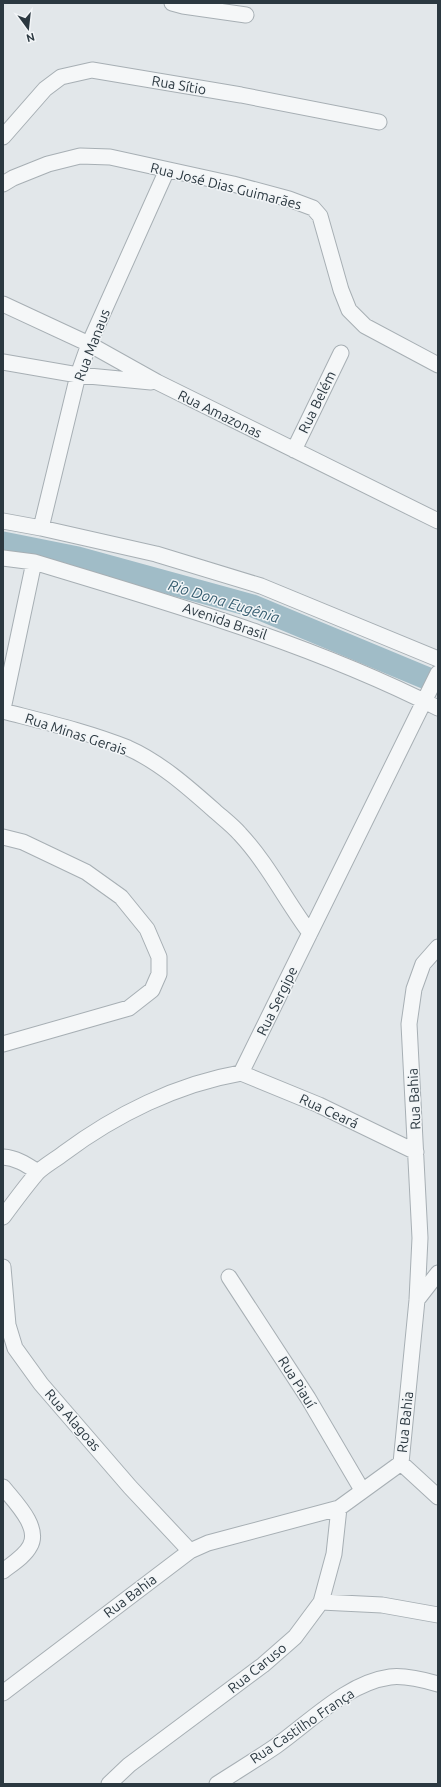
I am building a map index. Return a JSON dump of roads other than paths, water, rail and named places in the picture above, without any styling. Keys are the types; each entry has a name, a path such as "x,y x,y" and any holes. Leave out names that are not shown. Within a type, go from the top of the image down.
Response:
{"street":[{"path":"172,3 183,6 246,15"},
{"name":"Rua Sítio","path":"3,137 45,89 61,77 92,70 241,95 379,122"},
{"name":"Rua José Dias Guimarães","path":"3,184 13,178 48,164 80,156 110,157 233,184 289,199 312,208 320,216 341,290 349,310 365,326 438,365"},
{"name":"Rua Manaus","path":"41,528 78,375 89,344 167,170"},
{"name":"Rua Amazonas","path":"3,304 89,344 157,382 438,521"},
{"name":"Rua Belém","path":"294,450 341,353"},
{"path":"3,362 78,375 157,382"},
{"path":"3,521 156,554 261,586 438,659"},
{"name":"Avenida Brasil","path":"3,558 34,562 226,620 332,659 431,700"},
{"path":"3,710 34,562"},
{"name":"Rua Sergipe","path":"240,1073 310,933 431,700 438,673"},
{"name":"Rua Minas Gerais","path":"3,710 77,731 128,749 168,772 240,834 266,866 295,913 310,933"},
{"path":"3,837 23,842 86,872 121,897 147,929 159,957 159,974 152,990 129,1008 3,1044"},
{"name":"Rua Bahia","path":"3,1693 190,1551 208,1543 339,1508 401,1463 417,1300 420,1238 409,1024 414,988 423,964 438,947"},
{"path":"3,1217 38,1172 87,1136 141,1107 215,1078 240,1073"},
{"name":"Rua Ceará","path":"240,1073 319,1105 416,1152"},
{"path":"3,1157 11,1157 38,1172"},
{"name":"Rua Alagoas","path":"3,1267 8,1325 15,1348 46,1390 130,1487 190,1551"},
{"path":"417,1300 438,1273"},
{"name":"Rua Piauí","path":"228,1277 308,1398 362,1490"},
{"path":"401,1463 438,1497"},
{"path":"3,1487 30,1523 33,1537 30,1546 3,1571"},
{"name":"Rua Caruso","path":"109,1784 129,1765 263,1665 295,1637 320,1602 334,1554 339,1508"},
{"path":"320,1602 382,1605 438,1614"},
{"name":"Rua Castilho França","path":"217,1784 276,1745 333,1702 370,1682 391,1677 423,1680 438,1684"}],"waterway":[{"name":"Rio Dona Eugênia","path":"3,543 78,558 253,606 438,683"}]}
